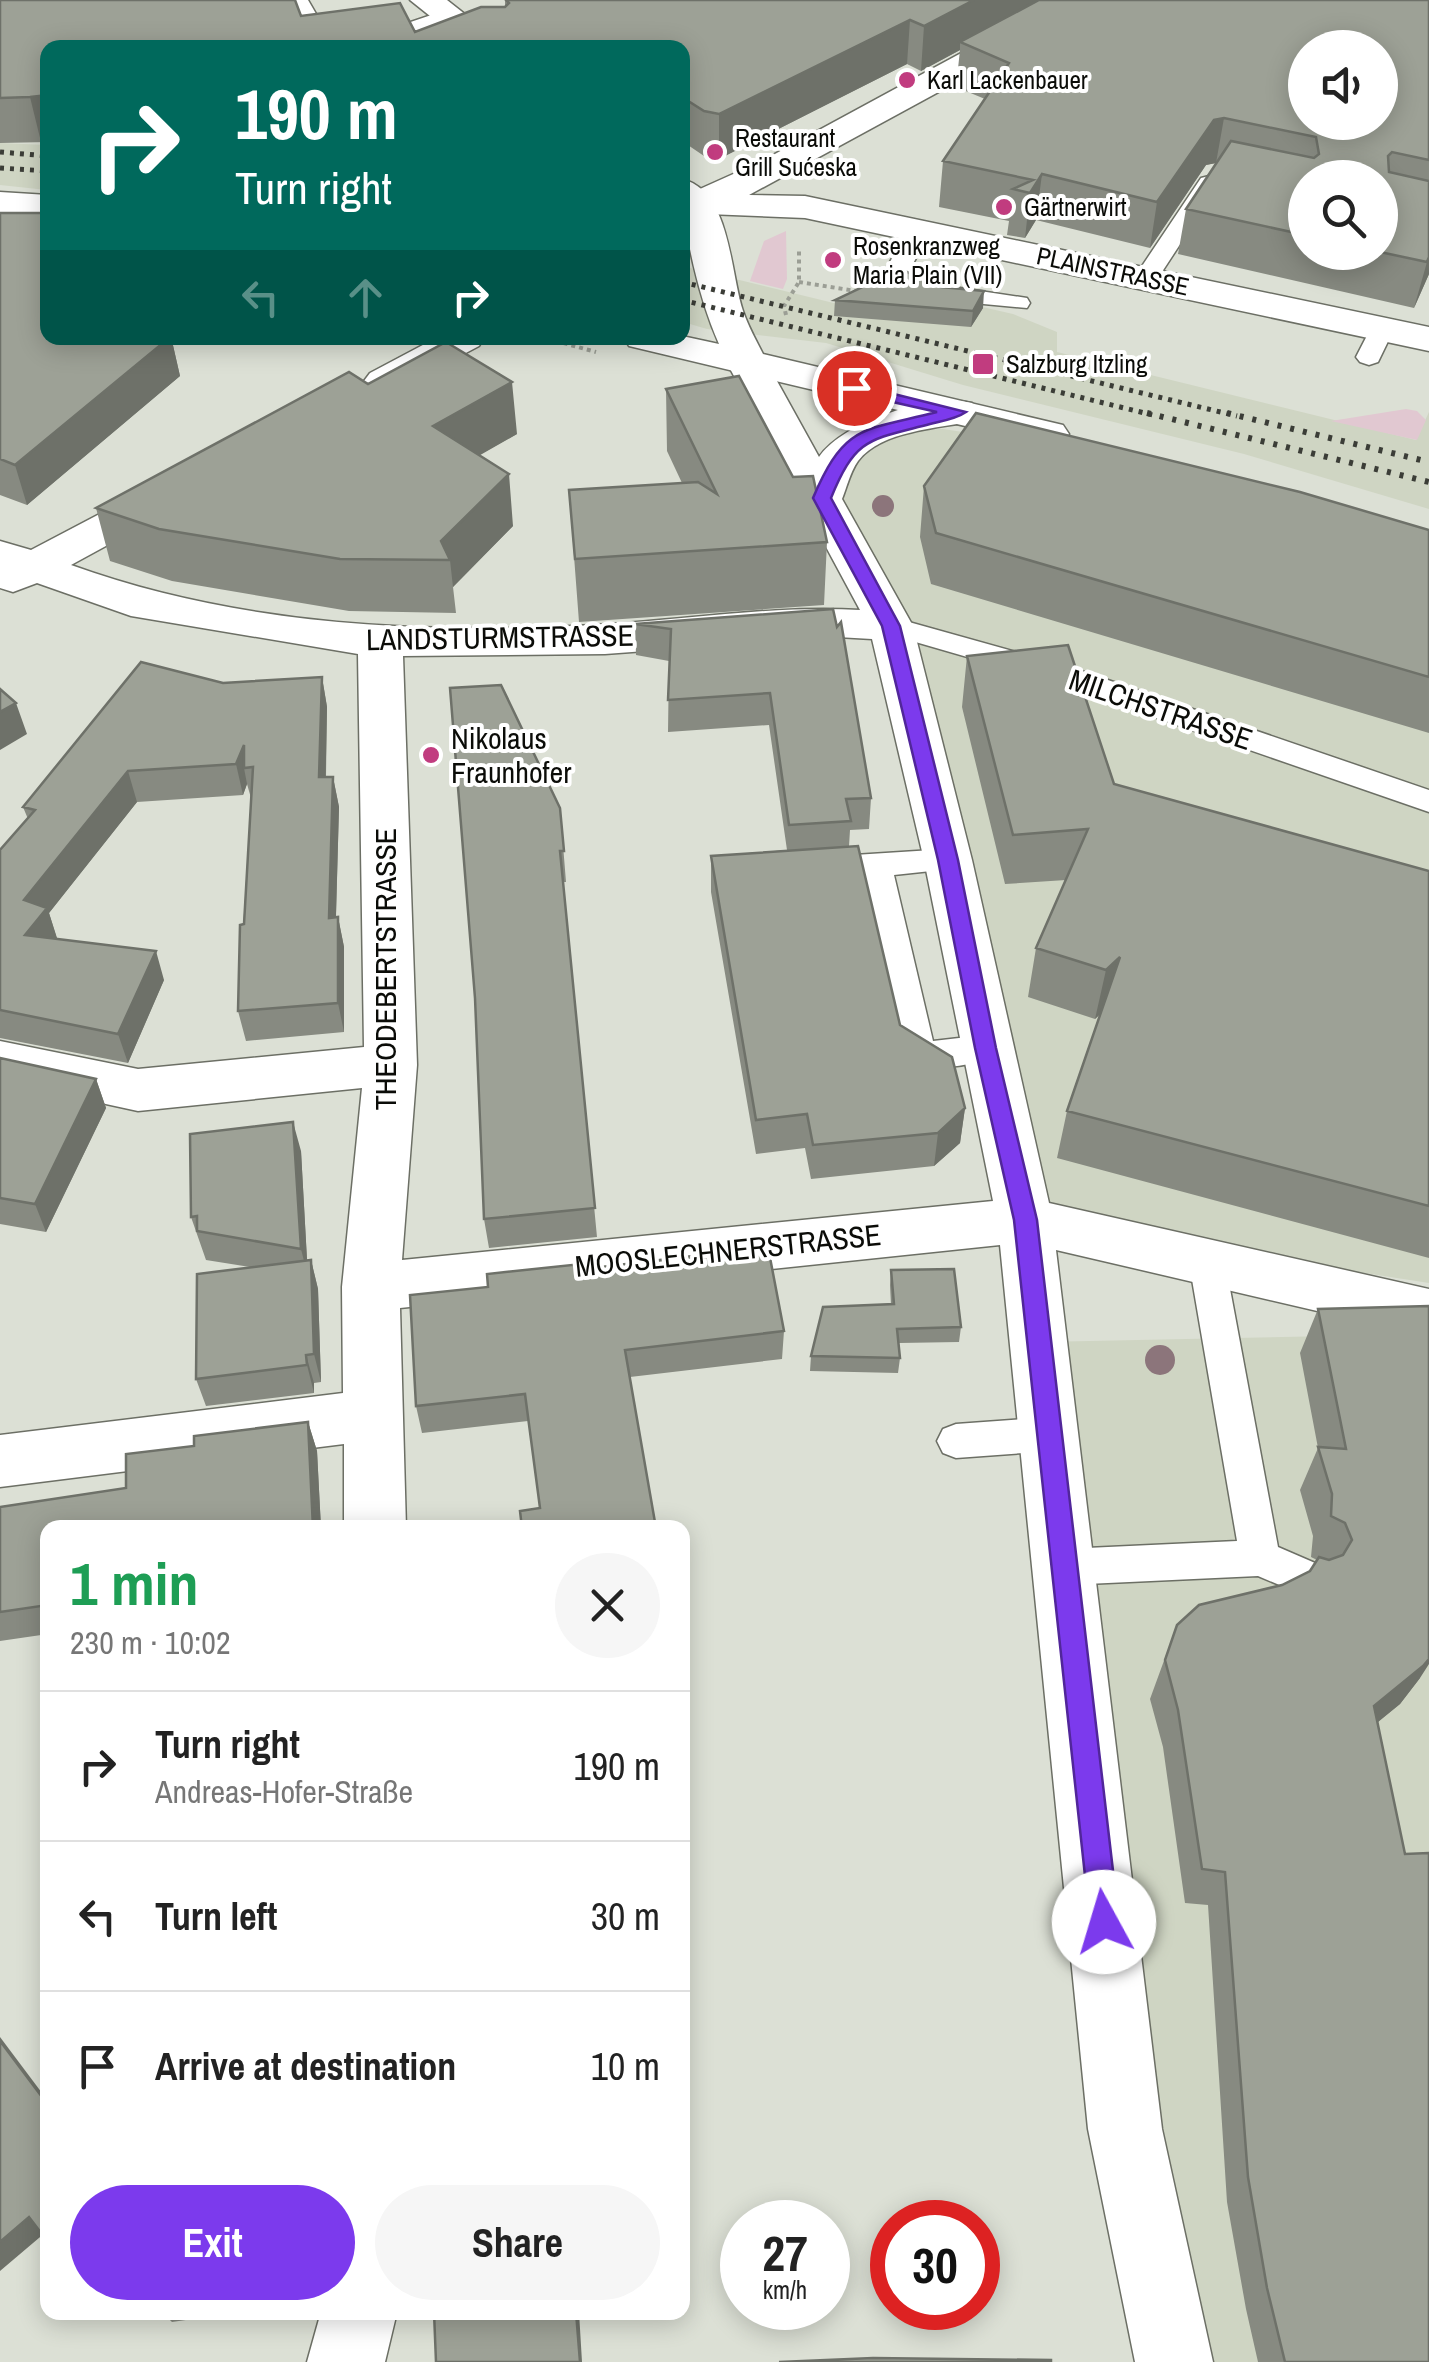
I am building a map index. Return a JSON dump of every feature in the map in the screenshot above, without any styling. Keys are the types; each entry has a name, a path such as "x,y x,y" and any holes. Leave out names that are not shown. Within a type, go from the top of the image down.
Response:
{"street":[{"path":"690,197 773,170 1083,0"},
{"path":"444,14 494,12"},
{"path":"444,14 481,40"},
{"name":"PLAINSTRASSE","path":"690,197 805,207 1146,278 1376,343 1429,339"},
{"path":"690,199 715,255 723,310 746,363 891,626 948,860 1026,1220 1125,2129 1174,2362"},
{"path":"0,202 40,205"},
{"path":"690,276 715,255"},
{"path":"356,396 452,345"},
{"path":"672,345 1091,444"},
{"path":"822,498 838,458 848,447 870,434 958,412"},
{"path":"11,568 203,477"},
{"name":"LANDSTURMSTRASSE","path":"11,568 131,602 254,625 380,642 605,639 837,623 891,626"},
{"name":"THEODEBERTSTRASSE","path":"376,1520 371,1287 390,1066 380,642"},
{"path":"0,1061 138,1090 390,1066"},
{"name":"MOOSLECHNERSTRASSE","path":"371,1287 1026,1220 1429,1313"},
{"path":"0,1462 374,1414"},
{"path":"346,2362 356,2320"}],"lane":[{"path":"298,0 318,35 332,40 396,36 444,14"},
{"path":"1146,278 1215,174 1233,178"},
{"path":"919,231 896,272 940,293 1018,303"},
{"name":"MILCHSTRASSE","path":"891,626 1060,674 1429,802"},
{"path":"820,868 948,860"},
{"path":"876,864 920,1055 986,1048"},
{"path":"1207,1262 1260,1558"},
{"path":"956,1441 1050,1434"},
{"path":"1065,1567 1260,1558 1308,1579"}],"path":[{"path":"787,326 784,306 798,282 799,249"}],"shaded area":[{"path":"0,143 40,145 40,189 0,185"},
{"path":"786,231 787,279 783,289 750,281 764,241"},
{"path":"690,268 850,307 890,286 1013,314 1057,332 1057,352 1416,440 1429,412 1429,509 1244,454 963,385 826,343 690,324"},
{"path":"1406,409 1417,411 1426,420 1417,440 1331,421"},
{"path":"943,429 1010,439 1429,553 1429,1283 1025,1220 935,808 822,498 850,458 893,431"},
{"path":"1429,1334 1429,2362 1176,2362 1040,1342"}],"building":[{"path":"0,0 295,0 301,16 400,3 415,32 481,7 505,7 509,3 506,0 974,0 924,26 910,20 719,114 690,102 690,40 40,40 40,96 0,98"},
{"path":"1039,0 1429,0 1429,160 1392,152 1388,160 1288,160 1288,231 1186,209 1231,141 1314,158 1319,154 1317,140 1398,140 1398,30 1288,30 1288,131 1224,118 1214,120 1157,202 1042,174 1030,193 1013,189 1033,180 943,161 1009,63 960,42"},
{"path":"1398,174 1429,181 1427,262 1398,256"},
{"path":"0,213 40,213 40,345 161,345 15,465 0,459"},
{"path":"900,269 941,287 984,291 973,311 835,300"},
{"path":"440,345 451,345 512,382 433,426 509,474 441,541 450,560 340,559 159,529 96,508 349,372 368,384"},
{"path":"739,376 793,477 813,476 827,542 575,559 569,490 698,482 717,494 666,389"},
{"path":"976,413 1300,492 1429,530 1429,677 936,533 924,486"},
{"path":"833,609 837,627 841,622 871,798 846,799 851,821 789,825 770,693 668,700 671,629 635,624"},
{"path":"1068,645 1114,784 1429,871 1429,1206 1067,1111 1120,957 1106,970 1036,948 1088,829 1013,835 967,656"},
{"path":"141,662 223,683 322,677 319,777 333,777 329,918 338,917 338,1003 238,1011 240,925 244,924 253,767 244,768 244,745 236,764 128,771 24,900 47,908 25,935 156,951 118,1034 0,1010 0,850 35,810 23,807"},
{"path":"501,685 560,808 564,851 560,851 595,1208 484,1219 475,998 450,688"},
{"path":"0,689 16,703 0,712"},
{"path":"858,846 900,1025 952,1057 965,1108 938,1133 813,1145 807,1114 756,1120 711,856"},
{"path":"0,1058 96,1079 35,1204 0,1198"},
{"path":"293,1122 301,1249 197,1231 197,1216 191,1217 190,1134"},
{"path":"768,1247 784,1331 625,1350 655,1520 521,1520 520,1511 540,1508 525,1394 416,1406 410,1295 488,1287 487,1274 600,1262 601,1267"},
{"path":"311,1260 314,1354 306,1355 307,1365 196,1379 197,1274"},
{"path":"954,1269 961,1327 897,1329 900,1358 811,1356 823,1307 894,1304 891,1270"},
{"path":"1429,1306 1429,1659 1374,1706 1405,1854 1429,1853 1429,2362 1285,2362 1267,2288 1248,2177 1225,1872 1202,1869 1178,1710 1165,1660 1177,1625 1199,1605 1282,1585 1310,1571 1319,1557 1329,1560 1343,1555 1352,1540 1345,1523 1331,1516 1332,1494 1318,1447 1346,1449 1318,1309"},
{"path":"308,1422 313,1520 40,1520 40,1606 0,1612 0,1507 126,1488 126,1454 194,1446 194,1436"},
{"path":"0,2041 40,2094 40,2231 29,2217 0,2242"},
{"path":"434,2320 577,2320 580,2362 436,2362"},
{"path":"873,2358 1051,2360 1051,2362 779,2362"}],"railway":[{"path":"0,152 40,155"},
{"path":"0,168 40,170"},
{"path":"690,284 1237,416"},
{"path":"690,302 1157,416"},
{"path":"1147,413 1429,482"},
{"path":"1227,413 1429,462"}],"place":[{"name":"Karl Lackenbauer","path":"907,80"},
{"name":"Restaurant Grill Sućeska","path":"715,152"},
{"name":"Gärtnerwirt","path":"1004,207"},
{"name":"Rosenkranzweg Maria Plain (VII)","path":"833,260"},
{"name":"Salzburg Itzling","path":"983,364"},
{"name":"Nikolaus Fraunhofer","path":"431,755"}],"route":[{"path":"854,388 958,412 870,434 848,447 838,458 822,498 891,626 948,860 1026,1220 1104,1922"}]}
